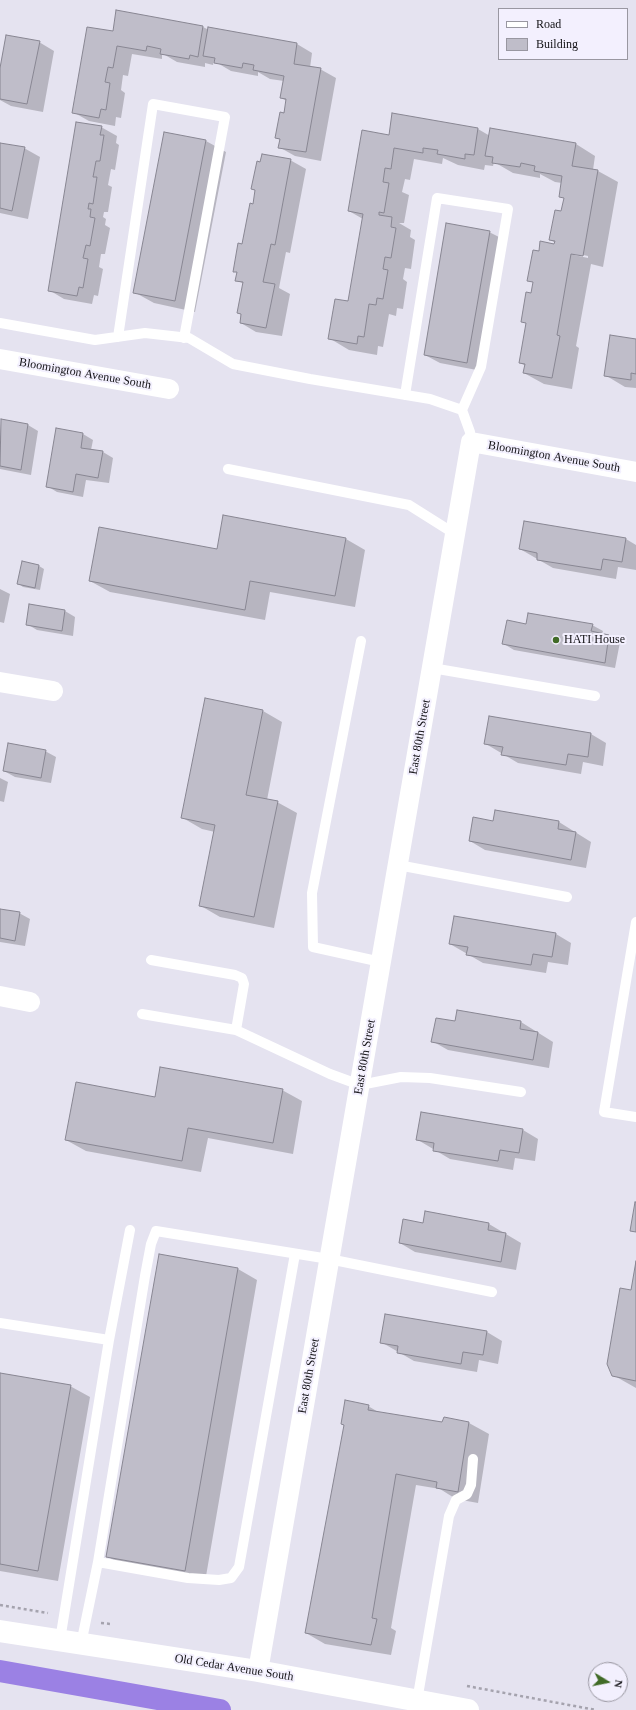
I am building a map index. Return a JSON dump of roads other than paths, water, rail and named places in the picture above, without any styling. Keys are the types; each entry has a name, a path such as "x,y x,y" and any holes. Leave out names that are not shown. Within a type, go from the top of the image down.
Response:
{"highway":[{"path":"0,1671 220,1710"}],"street":[{"name":"Bloomington Avenue South","path":"0,359 169,388"},
{"name":"Bloomington Avenue South","path":"471,442 636,472"},
{"name":"East 80th Street","path":"258,1671 471,442"},
{"path":"0,682 53,691"},
{"path":"0,996 30,1002"},
{"name":"Old Cedar Avenue South","path":"0,1631 258,1671 468,1710"}],"lane":[{"path":"118,337 153,104 225,117 184,338"},
{"path":"405,395 437,198 508,209 481,367 462,410 470,432 471,442"},
{"path":"0,323 95,340 145,333 189,338 233,364 430,399 462,410"},
{"path":"228,469 408,505 455,534"},
{"path":"361,641 312,893 314,947 381,962"},
{"path":"432,668 595,696"},
{"path":"398,865 568,897"},
{"path":"636,922 604,1112 636,1117"},
{"path":"151,960 235,975 242,978 244,984 236,1030"},
{"path":"142,1014 236,1030 330,1074 360,1085 401,1077 430,1078 521,1092"},
{"path":"60,1640 109,1340 130,1230"},
{"path":"81,1644 98,1562 145,1276 151,1244 156,1231 329,1260 492,1292"},
{"path":"98,1562 188,1578 219,1580 231,1578 239,1567 295,1254"},
{"path":"0,1323 109,1340"},
{"path":"417,1701 449,1516 456,1500 467,1494 470,1485 473,1459"}],"place":[{"name":"HATI House","path":"556,640"}]}
